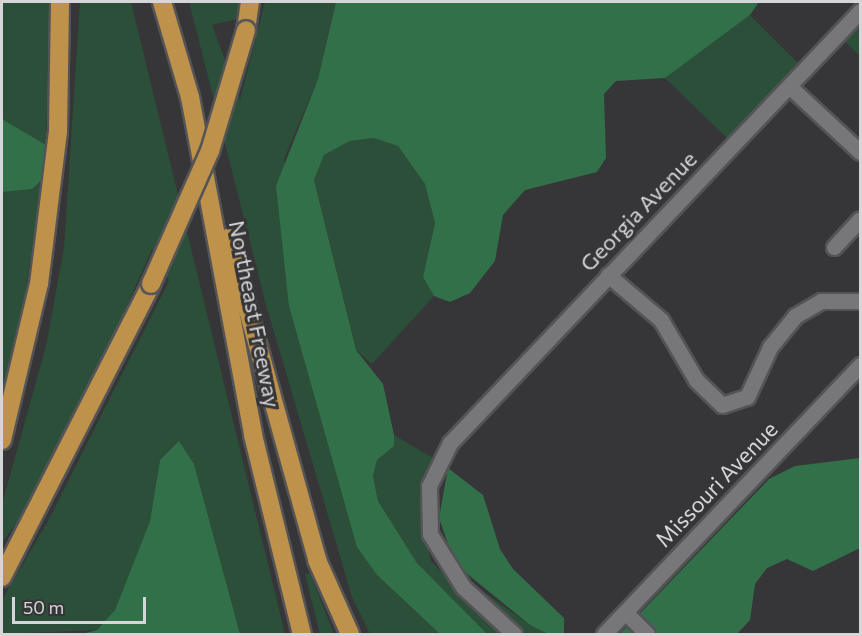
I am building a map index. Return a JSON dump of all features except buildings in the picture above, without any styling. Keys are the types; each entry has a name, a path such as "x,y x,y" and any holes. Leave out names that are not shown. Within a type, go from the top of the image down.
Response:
{"highway":[{"path":"2,440 39,284 58,131 60,2"},
{"name":"Northeast Freeway","path":"162,2 190,97 254,435 302,634"},
{"path":"2,577 151,284 210,152 246,30 250,2"},
{"path":"190,97 286,455 317,560 350,634"}],"street":[{"name":"Georgia Avenue","path":"514,634 463,587 430,534 429,486 450,443 861,11"},
{"path":"789,86 861,152"},
{"path":"834,247 861,219"},
{"path":"608,275 661,320 696,380 722,405 747,397 770,347 795,316 821,301 861,301"},
{"name":"Missouri Avenue","path":"604,634 861,365"},
{"path":"625,612 647,634"}],"green space":[{"path":"2,2 50,2 46,145 2,119"},
{"path":"80,2 131,2 285,634 240,634 194,464 179,441 160,460 150,521 115,610 97,630 2,634 2,600 48,521 169,281 152,249 92,385 33,500 2,543 2,504 46,346 64,248"},
{"path":"189,2 240,2 237,19 212,25 240,100 265,2 336,2 318,79 284,159 377,575 440,634 370,634 352,597 266,305"},
{"path":"336,2 759,2 750,15 665,78 616,81 604,94 606,158 597,172 525,190 503,215 495,261 470,293 450,302 434,296 423,277 435,223 425,184 398,146 374,138 350,141 324,155 314,180 356,350 383,384 394,435 394,446 377,460 373,476 378,501 417,563 487,634 440,634 377,575 357,547 289,306 276,186 318,79"},
{"path":"750,15 801,66 729,140 665,78"},
{"path":"860,24 860,56 844,41"},
{"path":"2,119 46,145 42,180 32,189 2,192"},
{"path":"374,138 398,146 425,184 435,223 423,277 434,296 372,364 356,350 314,180 324,155 350,141"},
{"path":"42,180 24,303 2,393 2,192 32,189"},
{"path":"394,435 433,458 421,490 420,519 431,561 502,634 487,634 445,595 417,563 378,501 373,476 377,460 394,446"},
{"path":"179,441 194,464 240,634 82,634 97,630 115,610 150,521 160,460"},
{"path":"860,458 860,548 813,571 787,559 767,568 755,584 750,620 737,634 620,634 769,479 795,466"},
{"path":"448,468 483,495 500,549 513,569 564,618 564,634 548,634 530,625 455,564 439,518"},
{"path":"310,573 334,634 320,634 305,574"},
{"path":"470,582 530,625 548,634 525,634"}]}
